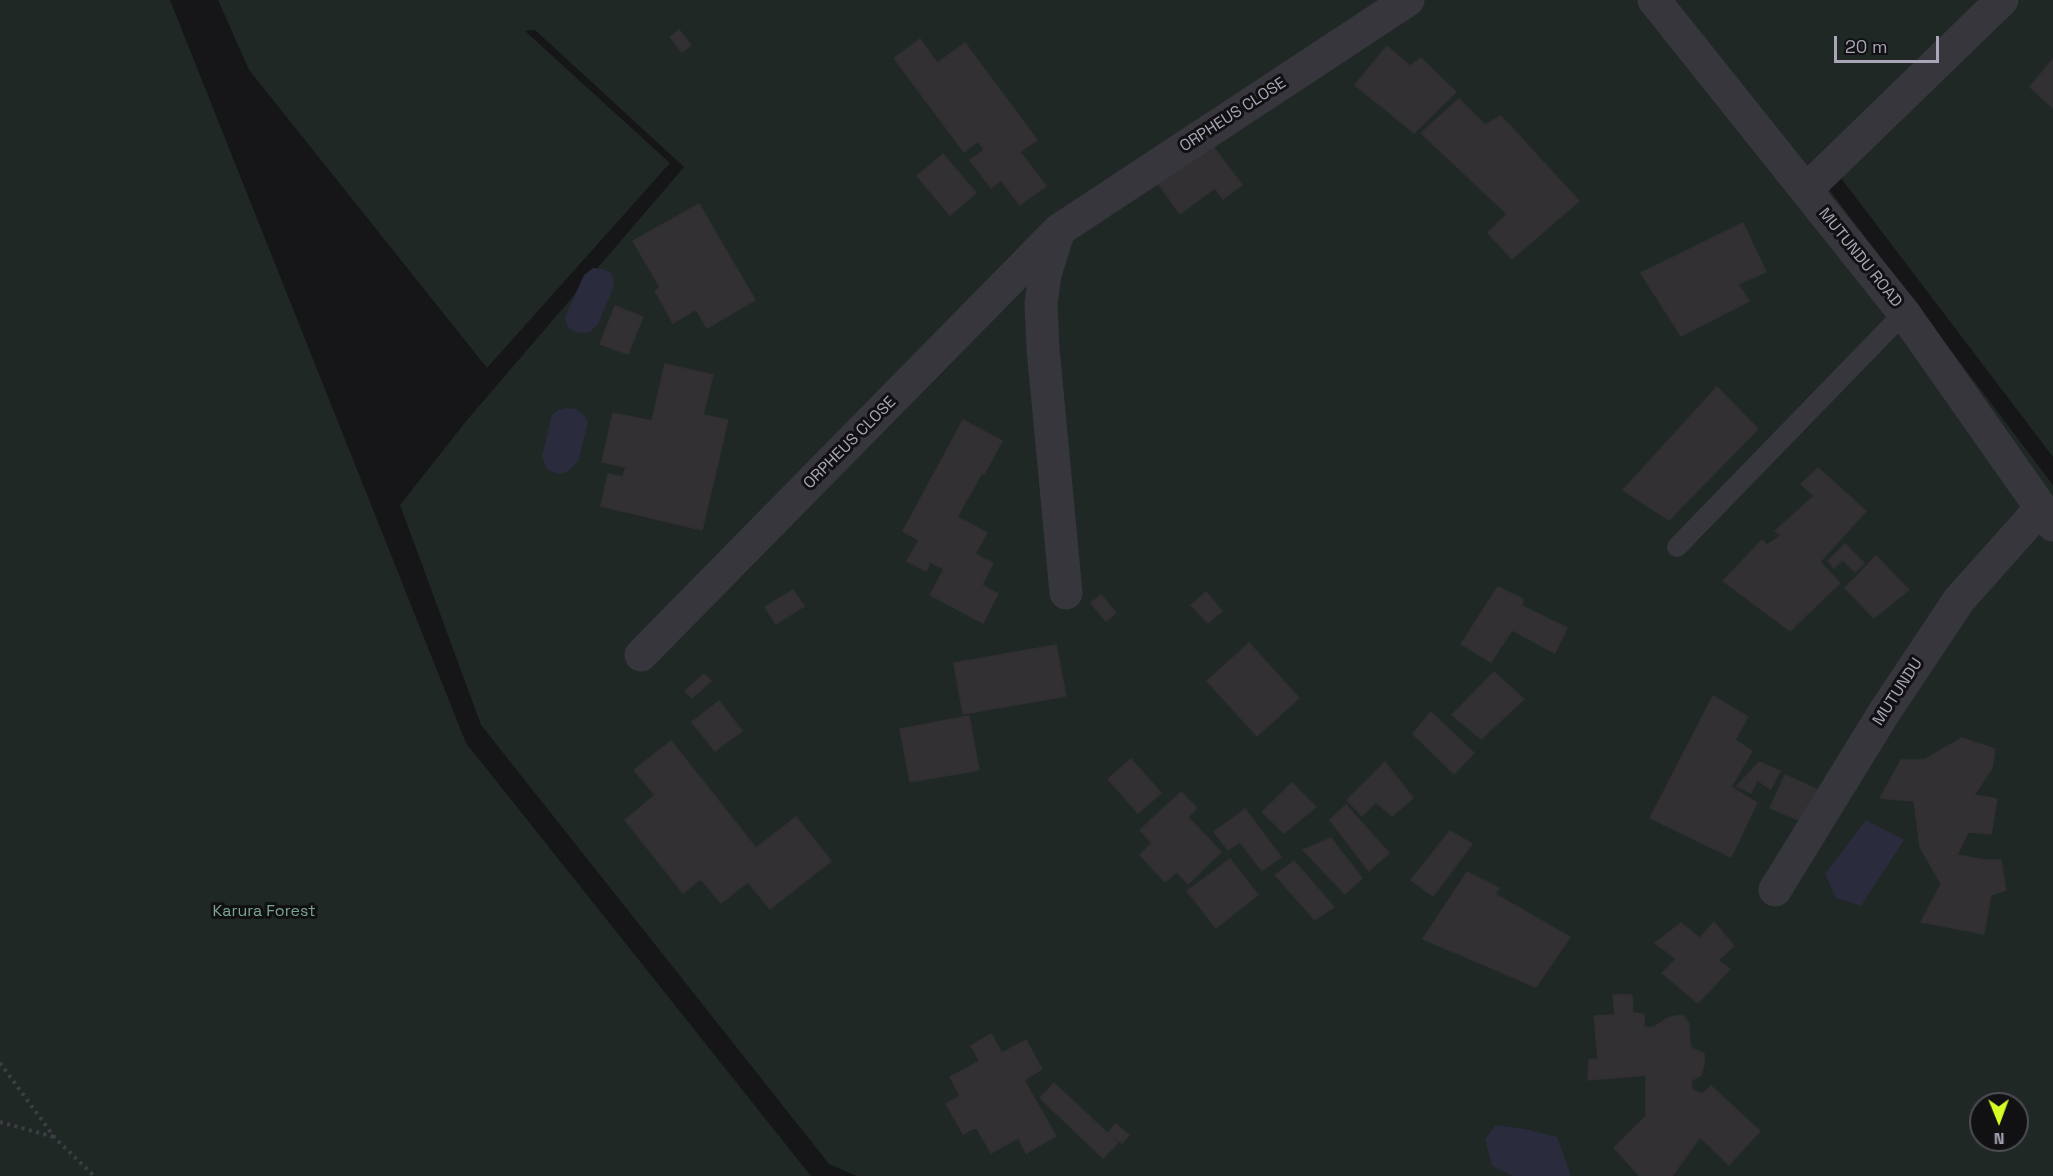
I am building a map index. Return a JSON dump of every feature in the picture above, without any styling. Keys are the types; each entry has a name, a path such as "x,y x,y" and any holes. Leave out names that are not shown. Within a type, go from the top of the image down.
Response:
{"street":[{"name":"ORPHEUS CLOSE","path":"641,655 1059,230 1408,0"},
{"name":"MUTUNDU ROAD","path":"1654,0 1904,313 2047,516"},
{"path":"1806,190 2002,0"},
{"path":"1059,230 1045,274 1041,304 1043,349 1066,593"},
{"name":"MUTUNDU","path":"1775,890 1885,711 1959,600 2047,516"}],"lane":[{"path":"1677,547 1904,313"}],"path":[{"path":"0,1063 55,1138 94,1176"},
{"path":"0,1122 55,1138"}],"green space":[{"name":"Karura Forest","path":"0,0 170,0 466,743 811,1176 0,1176"},
{"path":"218,0 2053,0 2053,457 1828,161 1809,163 2053,485 2053,1176 857,1176 829,1164 481,725 400,505 467,420 684,167 535,30 525,31 670,163 487,368 249,70"}],"water":[{"path":"593,268 611,273 614,281 612,291 598,324 590,332 578,333 568,328 565,317 584,275"},
{"path":"575,409 588,421 579,460 567,472 558,474 547,469 542,456 552,415 558,410"},
{"path":"1866,820 1904,840 1861,906 1836,898 1825,874"},
{"path":"1496,1125 1557,1137 1571,1176 1513,1176 1492,1166 1485,1139"}],"building":[{"path":"679,30 691,45 682,52 670,37"},
{"path":"920,39 937,63 965,43 1037,140 1020,152 1046,186 1020,205 1001,180 991,188 970,160 984,150 978,141 964,152 894,58"},
{"path":"1387,46 1410,66 1421,58 1456,92 1414,133 1355,85"},
{"path":"2053,59 2053,108 2030,87"},
{"path":"1459,99 1485,125 1501,116 1579,201 1512,259 1488,233 1507,214 1421,133"},
{"path":"1211,144 1242,185 1223,199 1215,188 1180,214 1158,183"},
{"path":"943,154 976,193 950,215 917,176"},
{"path":"699,204 755,300 707,328 696,309 673,323 655,291 660,287 633,241"},
{"path":"1743,223 1766,272 1738,284 1749,301 1681,336 1641,273"},
{"path":"615,306 643,317 628,354 600,344"},
{"path":"665,364 713,375 703,415 728,420 702,530 601,506 608,474 623,477 626,467 602,462 613,413 652,421"},
{"path":"1717,387 1758,429 1669,520 1623,490"},
{"path":"963,420 1002,441 957,517 987,533 975,554 993,563 982,585 998,594 983,623 930,595 944,569 930,562 926,571 907,561 919,540 903,531"},
{"path":"1818,468 1866,511 1820,562 1840,583 1790,631 1723,581 1762,540 1767,545 1781,536 1775,531 1814,496 1801,484"},
{"path":"1845,544 1864,563 1855,572 1843,560 1834,568 1828,561"},
{"path":"1876,556 1909,590 1874,618 1845,588"},
{"path":"1498,587 1523,599 1522,606 1567,628 1555,653 1512,630 1491,662 1461,644"},
{"path":"793,590 804,606 776,624 765,607"},
{"path":"1206,592 1222,611 1208,623 1191,605"},
{"path":"1101,595 1116,613 1106,621 1091,603"},
{"path":"1249,643 1299,698 1257,736 1207,681"},
{"path":"1056,645 1066,696 963,714 954,663"},
{"path":"1494,672 1524,699 1481,739 1452,715"},
{"path":"704,674 711,681 692,698 685,691"},
{"path":"1713,696 1748,717 1735,740 1752,751 1731,787 1757,803 1731,857 1650,818"},
{"path":"719,701 742,731 715,751 692,722"},
{"path":"1431,712 1474,753 1454,774 1413,734"},
{"path":"969,716 979,770 910,782 900,729"},
{"path":"1962,738 1995,749 1992,768 1974,795 1997,799 1991,834 1968,832 1957,855 1984,860 2001,860 2006,890 1991,895 1984,934 1921,922 1941,884 1920,847 1914,801 1880,798 1901,760 1924,760"},
{"path":"671,741 756,848 796,817 831,861 770,909 748,882 721,903 701,879 683,893 625,820 655,795 634,770"},
{"path":"1131,759 1161,793 1138,813 1108,779"},
{"path":"1385,762 1413,798 1392,816 1376,802 1362,816 1347,800"},
{"path":"1759,762 1780,771 1771,789 1757,780 1751,793 1737,786"},
{"path":"1785,775 1823,792 1806,823 1770,808"},
{"path":"1292,783 1316,807 1284,833 1262,812"},
{"path":"1181,792 1197,808 1188,817 1221,852 1188,884 1177,872 1165,882 1140,855 1152,843 1140,830"},
{"path":"1346,805 1389,853 1369,871 1330,820"},
{"path":"1245,809 1281,857 1262,871 1240,842 1228,850 1214,832"},
{"path":"1450,831 1472,844 1433,896 1411,880"},
{"path":"1331,838 1362,878 1345,894 1303,850"},
{"path":"1230,859 1258,895 1216,928 1187,891"},
{"path":"1294,861 1334,907 1315,920 1275,875"},
{"path":"1467,872 1499,888 1495,894 1570,937 1536,987 1423,939"},
{"path":"1714,922 1734,946 1718,960 1730,969 1698,1003 1662,973 1676,959 1655,943 1681,923 1700,938"},
{"path":"1613,995 1632,995 1633,1013 1644,1014 1644,1028 1654,1027 1676,1016 1683,1016 1689,1024 1690,1047 1704,1054 1701,1075 1691,1081 1692,1089 1702,1094 1711,1086 1760,1131 1729,1165 1700,1137 1672,1176 1640,1176 1614,1148 1646,1116 1646,1075 1588,1080 1589,1060 1598,1059 1594,1016 1615,1015"},
{"path":"991,1034 1002,1053 1026,1040 1042,1069 1024,1080 1056,1136 1026,1153 1018,1138 991,1153 976,1127 963,1134 946,1104 960,1096 950,1077 980,1061 971,1046"},
{"path":"1054,1083 1118,1143 1103,1158 1040,1098"},
{"path":"1116,1124 1129,1135 1122,1143 1108,1133"}]}
